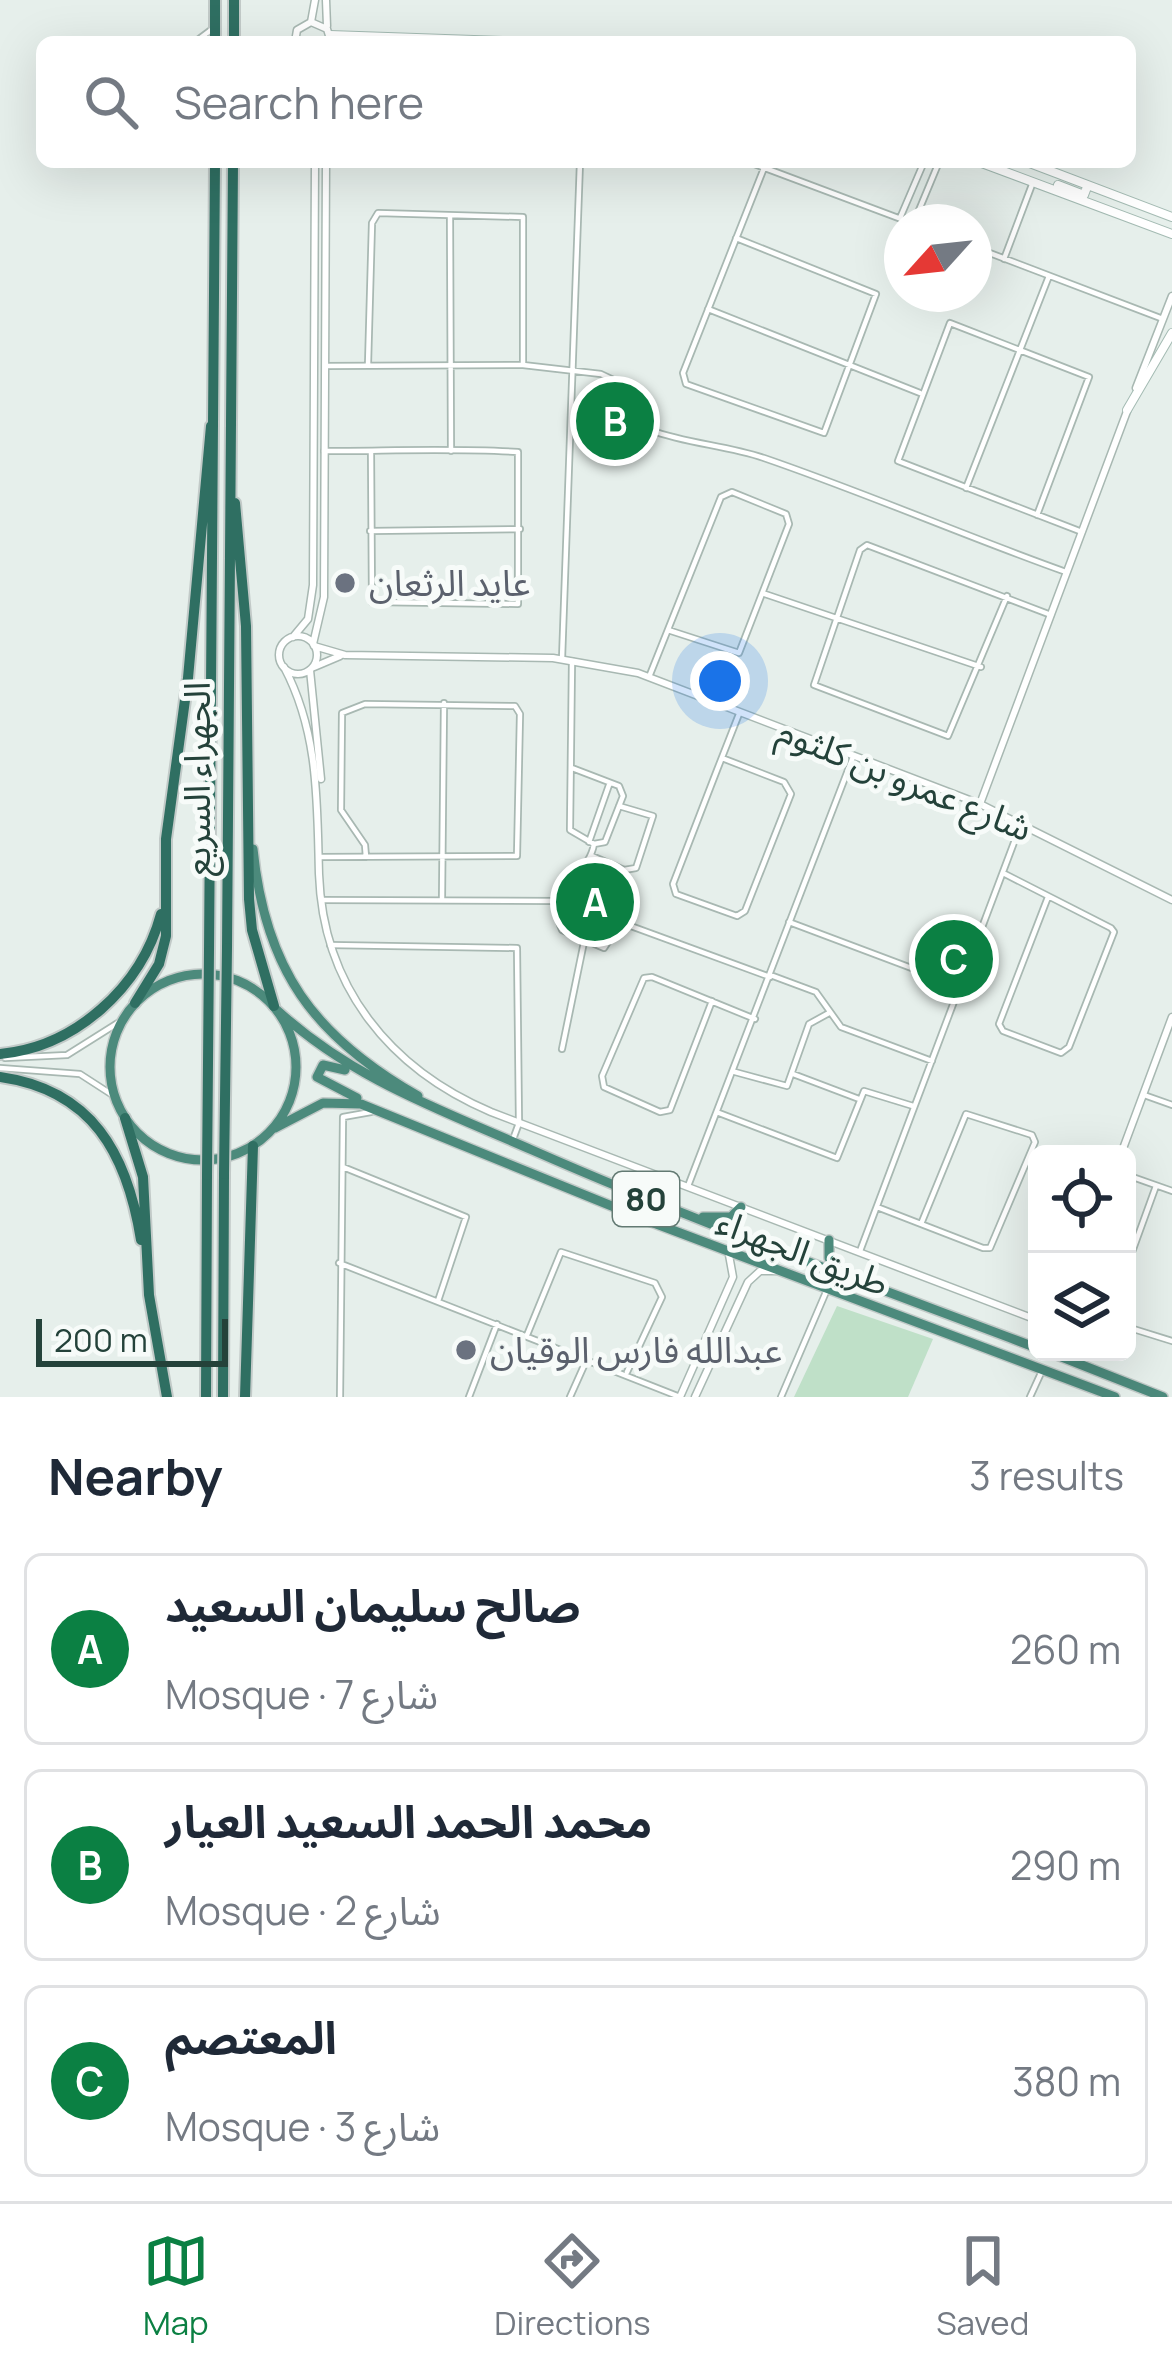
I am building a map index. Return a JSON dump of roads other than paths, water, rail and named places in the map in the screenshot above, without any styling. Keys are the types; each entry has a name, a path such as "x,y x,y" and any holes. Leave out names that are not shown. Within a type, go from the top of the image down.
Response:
{"highway":[{"path":"215,0 215,36"},
{"path":"234,0 234,36"},
{"name":"الجهراء السريع","path":"206,1397 215,168"},
{"name":"الجهراء السريع","path":"223,1397 233,168"},
{"path":"135,1003 162,955 166,839 217,388"},
{"path":"232,485 245,604 252,930 275,1008"},
{"path":"250,822 264,922 292,987 369,1066 459,1119"},
{"path":"0,1056 47,1046 87,1023 146,952 164,893"},
{"name":"80","path":"209,974 247,984 275,1008 292,1038 296,1070 290,1102 274,1128 253,1146 223,1159 190,1160 159,1149 124,1118 114,1096 110,1063 122,1022 135,1003 170,979 209,974"},
{"name":"طريق الجهراء","path":"275,1008 351,1069 394,1091 686,1215 1028,1345"},
{"path":"388,1113 321,1083 317,1070 329,1065 394,1091"},
{"path":"0,1072 44,1084 66,1096 100,1132 134,1199 167,1397"},
{"name":"طريق الجهراء","path":"274,1128 322,1103 348,1101 388,1113 721,1249 1114,1397"},
{"path":"124,1118 143,1177 147,1274"},
{"path":"245,1397 253,1146"},
{"path":"686,1215 731,1217 741,1207"},
{"path":"829,1240 829,1258 848,1276"},
{"path":"1072,1361 1163,1397"},
{"path":"1077,1384 1087,1376 1085,1366"},
{"path":"1114,1397 1120,1380"}],"main road":[{"path":"995,168 1172,234"},
{"path":"1042,168 1172,217"},
{"path":"1033,182 1084,195 1087,186"},
{"path":"1127,410 1172,332"}],"street":[{"path":"296,36 297,30 311,22 315,0"},
{"path":"326,0 330,36"},
{"path":"311,22 330,36"},
{"path":"203,36 215,26"},
{"path":"315,168 313,585 308,619 280,650 306,729 319,795"},
{"path":"326,168 324,597 310,670 320,747 322,900 330,945 364,1017 393,1051 446,1091 1028,1316"},
{"path":"572,768 622,790 605,842 592,843 570,830 569,370 577,329 580,168"},
{"path":"736,238 874,291 876,302 822,434 686,384 683,373 736,238 764,168 884,212"},
{"path":"906,204 921,168"},
{"path":"920,204 936,168"},
{"path":"1004,260 1033,182"},
{"path":"368,365 374,218 378,213 523,217 523,365"},
{"path":"450,214 451,451"},
{"path":"992,255 1163,319"},
{"path":"967,488 1049,276"},
{"path":"980,804 1172,296"},
{"path":"708,309 920,393"},
{"path":"1037,515 1090,382 1086,371 950,323 898,460 967,488 1037,515 1082,532"},
{"path":"325,366 523,365 601,374 640,392 650,430 686,444 714,441 771,460 1066,572"},
{"path":"324,451 371,451 451,451 520,454 522,599 512,607 372,602 371,451"},
{"path":"649,677 668,631 728,492 789,519 764,594 736,655 668,631"},
{"path":"370,531 522,529"},
{"path":"1007,596 954,731 940,735 816,687 814,679 860,550 867,544 1007,596 1051,615"},
{"path":"764,594 981,667"},
{"path":"293,637 314,645"},
{"name":"شارع عمرو بن كلثوم","path":"314,645 345,655 567,660 649,677 980,804 1172,900"},
{"name":"شارع عمرو بن كلثوم","path":"310,670 345,655"},
{"path":"284,668 299,674 310,670"},
{"path":"442,899 444,703"},
{"path":"319,857 511,858 519,851 517,708 507,703 364,704 342,713 341,810 362,841 366,857"},
{"path":"722,758 784,782 790,794 745,911 737,916 673,889 722,758 740,713"},
{"path":"688,1186 853,757"},
{"path":"610,783 592,856 571,877 560,901 560,926 604,948 619,926 628,925 816,992 841,1027 932,1061"},
{"path":"592,856 624,870 636,868 653,816 619,806"},
{"path":"860,1251 1022,823"},
{"path":"1003,873 1048,897 1114,934 1069,1047 1061,1053 1003,1031 999,1024 1048,897"},
{"path":"322,900 560,901"},
{"path":"789,922 962,987"},
{"path":"562,1049 584,941"},
{"path":"330,945 514,946 519,1123 512,1142"},
{"path":"712,1001 670,1110 660,1112 604,1087 602,1076 641,980 652,977 712,1001 754,1019"},
{"path":"735,1072 782,1088 793,1073 809,1024 829,1013"},
{"path":"1124,1145 1172,1017"},
{"path":"0,1056 67,1054 122,1022"},
{"path":"0,1072 69,1071 114,1096"},
{"path":"793,1073 859,1099"},
{"path":"719,1113 837,1158 859,1099 869,1089 914,1107"},
{"path":"1144,1094 1172,1105"},
{"path":"340,1397 343,1117 368,1115 372,1108"},
{"path":"877,1207 982,1248 994,1245 1035,1142 1032,1135 973,1112 966,1114 921,1224"},
{"path":"526,1148 532,1128"},
{"path":"341,1167 466,1217 438,1300"},
{"path":"1136,1178 1172,1191"},
{"path":"1132,1253 1156,1186"},
{"path":"340,1263 680,1397 730,1286 735,1264 721,1249"},
{"path":"527,1335 561,1252 655,1283 662,1297 626,1374"},
{"path":"694,1397 742,1294 760,1271 780,1272"},
{"path":"730,1286 740,1286 742,1294"},
{"path":"781,1397 827,1290"},
{"path":"469,1397 497,1324"},
{"path":"1136,1330 1172,1341"},
{"path":"570,1397 587,1359"},
{"path":"1030,1397 1041,1373"}],"place":[{"name":"محمد الحمد السعيد العيار","path":"615,421"},
{"name":"عايد الرثعان","path":"345,583"},
{"name":"صالح سليمان السعيد","path":"595,902"},
{"name":"المعتصم","path":"954,959"},
{"name":"عبدالله فارس الوقيان","path":"466,1350"}]}
